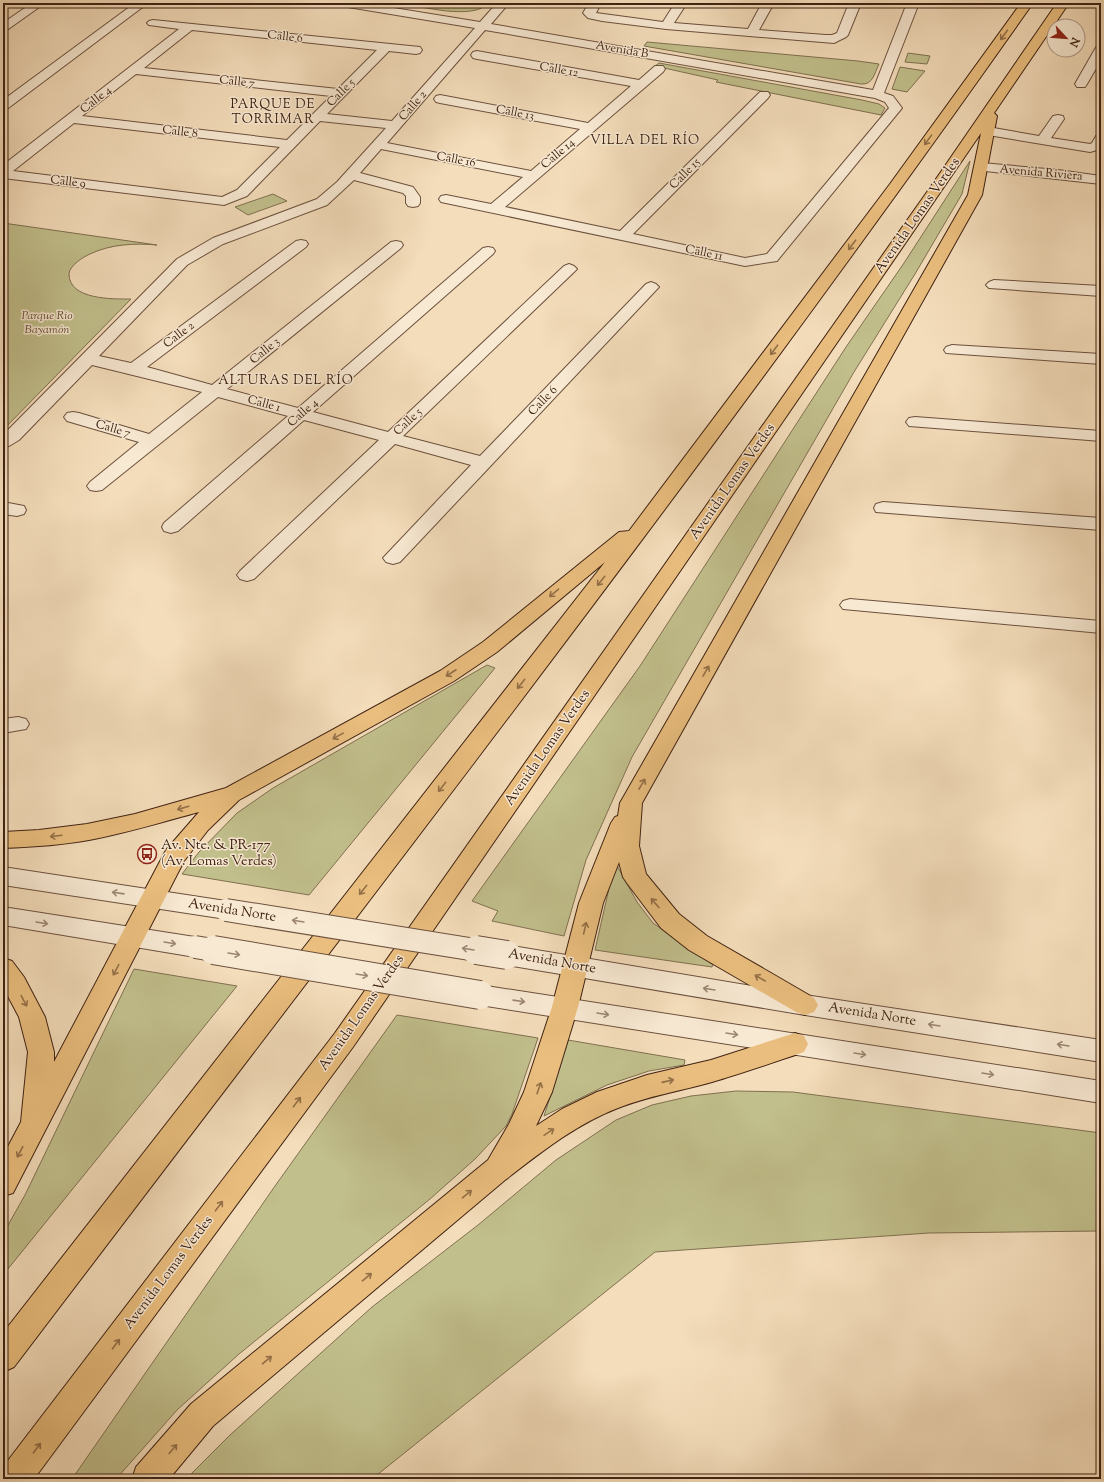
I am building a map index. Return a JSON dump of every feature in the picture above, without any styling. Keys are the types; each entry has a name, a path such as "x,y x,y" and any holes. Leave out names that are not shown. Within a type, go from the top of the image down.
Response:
{"highway":[{"path":"3,1356 650,517 894,187 1027,3"},
{"name":"Avenida Lomas Verdes","path":"14,1479 344,1040 1063,3"},
{"path":"495,1171 520,1132 538,1092 565,1007 591,903 631,803 975,196 994,104"},
{"path":"3,1184 174,856 200,824 234,794 447,676 490,647 584,568 650,517"},
{"path":"3,840 39,838 87,832 135,822 234,794"},
{"path":"631,803 627,846 635,877 665,916 698,943 805,1004"},
{"path":"3,968 15,984 32,1017 42,1052 35,1123"},
{"path":"148,1479 202,1415 495,1171 534,1142 572,1117 607,1100 647,1086 711,1071 795,1044"}],"street":[{"path":"3,28 39,3"},
{"path":"3,106 142,3"},
{"name":"Avenida B","path":"342,3 483,26 877,96 889,99 896,108"},
{"path":"483,26 503,3"},
{"path":"595,3 589,12 594,16 666,26 826,39 834,39 842,35 856,3"},
{"path":"666,26 681,3"},
{"path":"752,33 768,3"},
{"path":"877,96 913,3"},
{"name":"Calle 6","path":"153,23 416,50"},
{"name":"Calle 2","path":"347,180 483,26"},
{"name":"Calle 4","path":"3,173 188,27"},
{"name":"Calle 5","path":"224,201 242,193 386,47"},
{"path":"1081,84 1096,66 1101,49"},
{"name":"Calle 12","path":"477,55 641,84"},
{"name":"Calle 14","path":"494,209 659,69"},
{"name":"Calle 7","path":"133,70 340,93"},
{"name":"Calle 15","path":"622,236 764,95"},
{"name":"Calle 13","path":"440,99 590,127"},
{"name":"Calle 11","path":"446,199 745,262 772,258 896,108"},
{"path":"317,116 396,125"},
{"name":"Calle 8","path":"71,119 290,144"},
{"path":"1043,140 1058,119"},
{"path":"988,130 1090,148 1097,146 1101,139"},
{"name":"Calle 16","path":"379,145 533,175"},
{"name":"Avenida Riviera","path":"982,167 1058,174 1101,180"},
{"name":"Calle 9","path":"3,173 224,201"},
{"path":"3,442 13,436 182,262 218,241 322,202 347,180 408,190 412,193 414,198 413,203"},
{"name":"Calle 2","path":"134,369 301,244"},
{"name":"Calle 3","path":"96,486 154,441 396,245"},
{"name":"Calle 4","path":"171,527 488,251"},
{"name":"Calle 5","path":"247,575 569,269"},
{"path":"994,285 1101,291"},
{"name":"Calle 6","path":"393,558 651,288"},
{"path":"952,350 1101,360"},
{"name":"Calle 1","path":"89,359 134,369 484,463"},
{"name":"Calle 7","path":"73,417 154,441"},
{"path":"915,422 1101,436"},
{"path":"883,508 1101,524"},
{"path":"850,605 1101,627"},
{"name":"Avenida Norte","path":"3,876 152,898 1101,1051"},
{"path":"3,916 480,995 565,1007 1101,1092"}],"green space":[{"path":"399,3 489,3 481,8 471,11 459,12"},
{"path":"647,42 879,64 871,81 861,84 644,46"},
{"path":"908,53 930,56 927,64 905,62"},
{"path":"659,63 862,100 879,104 885,108 881,115 716,82 718,80 655,66"},
{"path":"900,67 925,71 907,92 892,89"},
{"path":"970,161 962,194 915,274 854,372 632,757 586,860 564,936 492,921 498,911 472,901 640,666 846,347 904,263"},
{"path":"273,194 287,201 248,215 235,207"},
{"name":"Parque Río Bayamón","path":"3,223 157,245 132,244 106,248 84,257 71,268 69,274 71,283 76,289 93,296 103,298 131,299 3,430"},
{"path":"487,665 495,668 309,895 182,874 199,852 237,813 273,788"},
{"path":"615,862 637,902 653,923 713,965 712,967 595,950"},
{"path":"134,969 237,986 3,1275 3,1234 25,1195"},
{"path":"397,1015 538,1038 512,1114 506,1126 475,1159 430,1199 239,1354 177,1410 116,1479 72,1479 275,1186"},
{"path":"568,1040 685,1060 684,1065 649,1071 607,1085 544,1116"},
{"path":"736,1091 793,1092 1101,1133 1101,1231 929,1233 655,1252 372,1479 186,1479 230,1435 372,1307 478,1225 556,1160 616,1120 652,1105 691,1096"}],"place":[{"name":"Av. Nte. & PR-177 (Av. Lomas Verdes)","path":"147,854"}],"district":[{"name":"PARQUE DE TORRIMAR","path":"273,112"},
{"name":"VILLA DEL RÍO","path":"645,141"},
{"name":"ALTURAS DEL RÍO","path":"286,381"}]}
